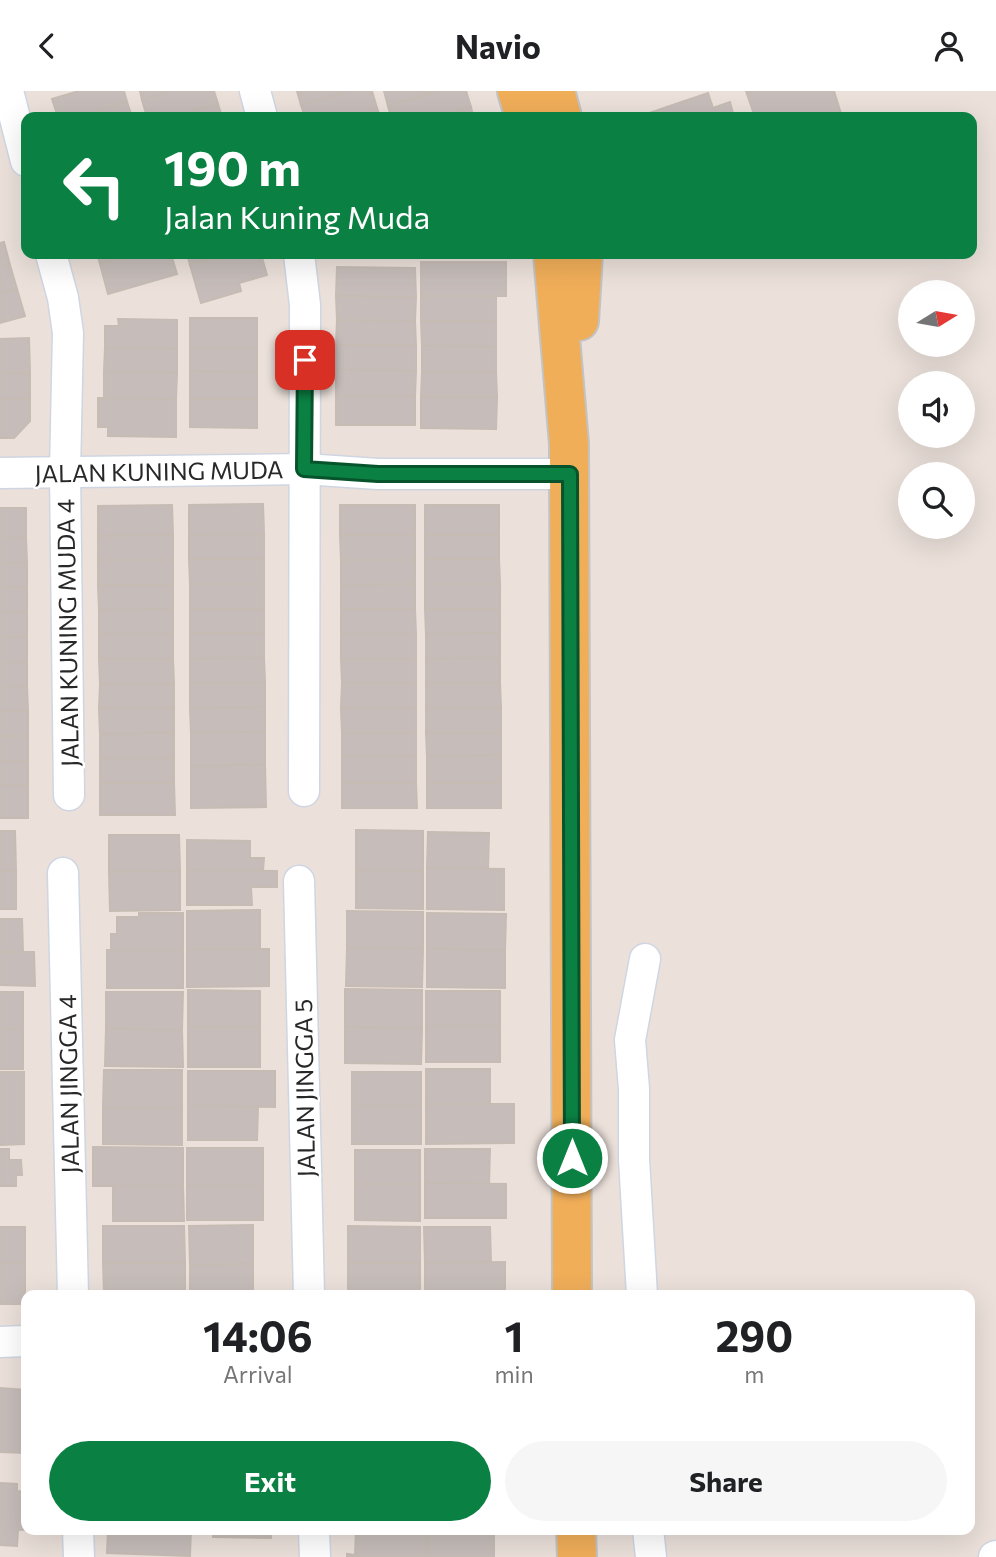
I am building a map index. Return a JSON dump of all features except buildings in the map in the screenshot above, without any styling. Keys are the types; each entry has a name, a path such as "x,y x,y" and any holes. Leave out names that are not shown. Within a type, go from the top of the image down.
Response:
{"main road":[{"path":"517,91 523,112"},
{"path":"555,91 561,112"},
{"path":"553,259 569,459"},
{"path":"572,1290 569,459 583,259"},
{"path":"576,1535 577,1557"}],"street":[{"path":"8,91 21,142"},
{"path":"255,91 261,112"},
{"name":"JALAN KUNING MUDA 4","path":"52,259 63,298 68,333 65,472 69,795"},
{"path":"300,259 305,305 304,791"},
{"name":"JALAN KUNING MUDA","path":"0,473 304,469 378,474 569,459"},
{"name":"JALAN JINGGA 4","path":"63,873 73,1290"},
{"name":"JALAN JINGGA 5","path":"299,881 309,1290"},
{"path":"642,1290 630,1041 645,959"},
{"path":"0,1342 21,1341"},
{"path":"78,1535 79,1557"},
{"path":"314,1535 315,1557"},
{"path":"649,1535 651,1557"}],"route":[{"path":"305,360 304,469 378,474 570,474 572,1158"}]}
